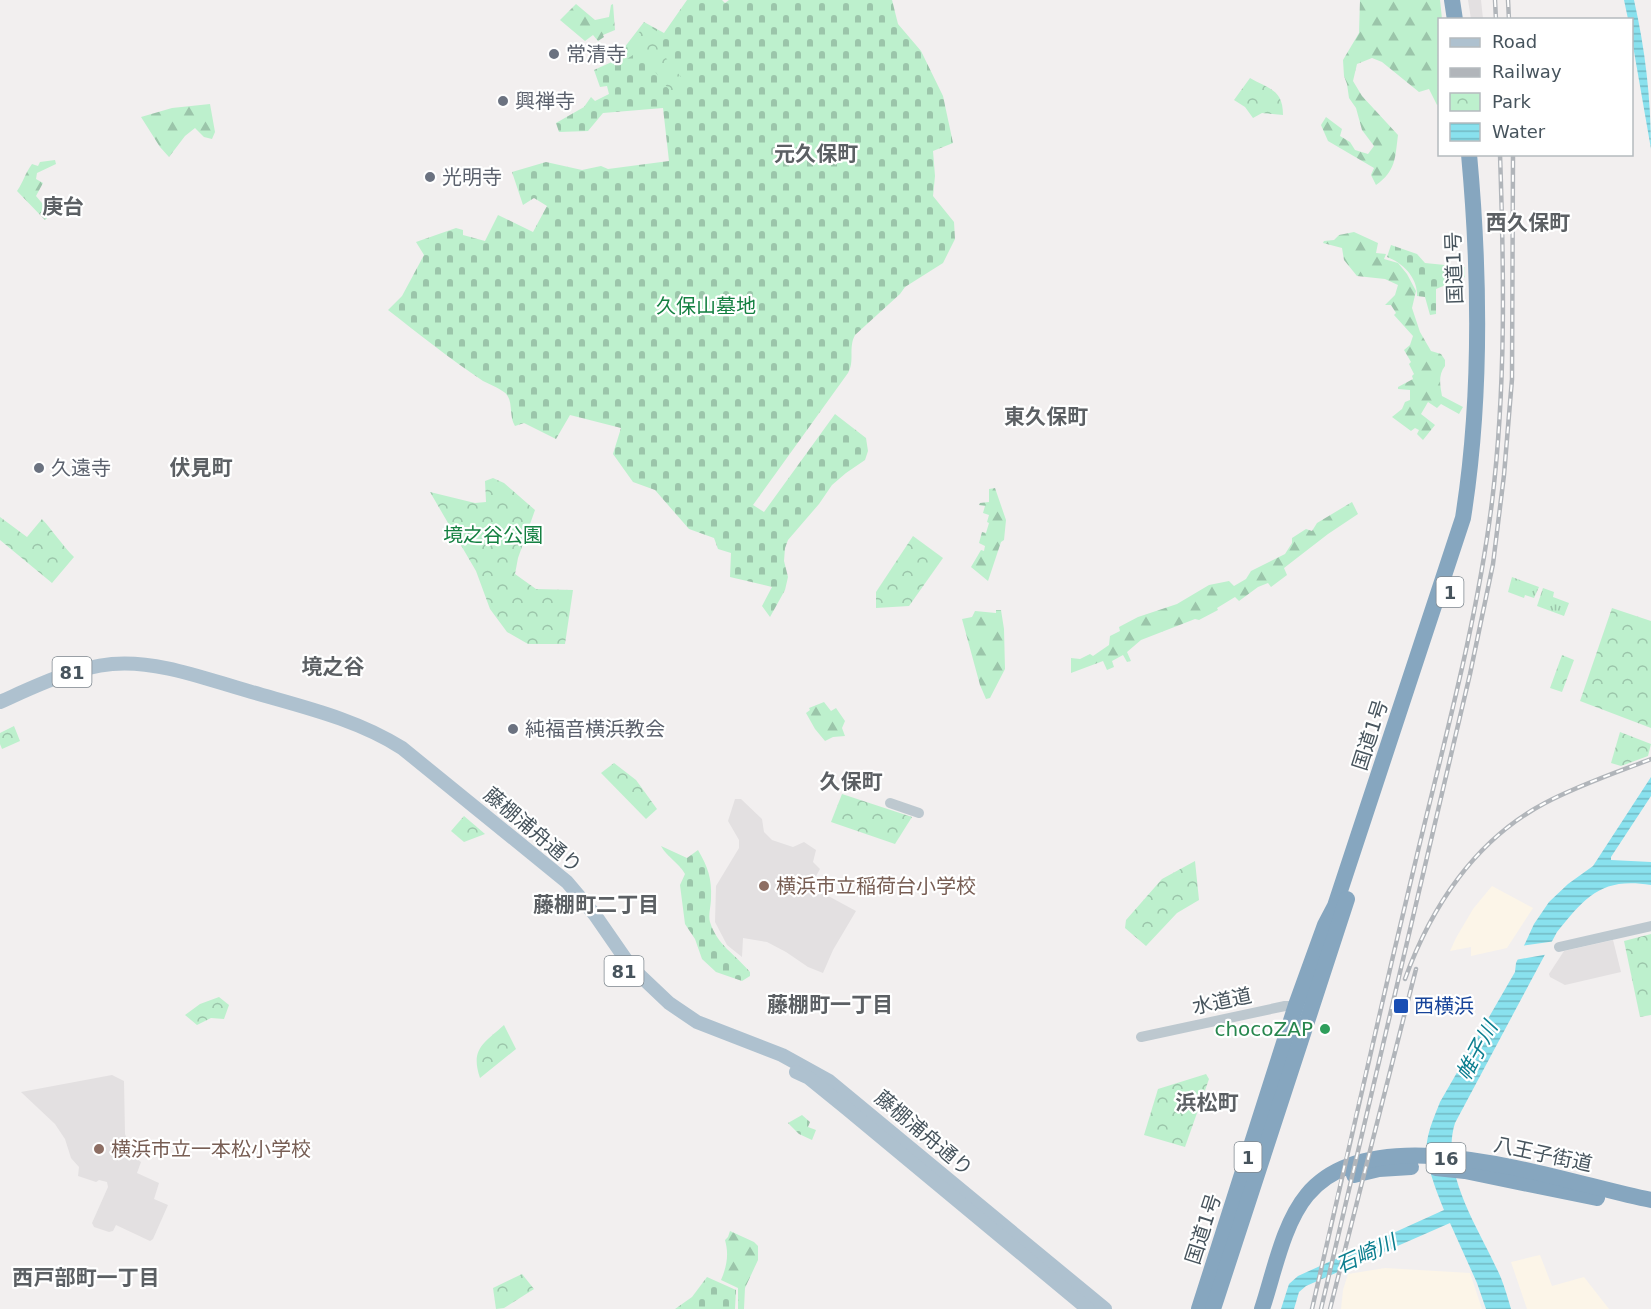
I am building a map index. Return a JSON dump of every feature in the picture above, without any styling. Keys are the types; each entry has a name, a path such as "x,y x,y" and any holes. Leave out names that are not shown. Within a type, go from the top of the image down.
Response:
{"highway":[{"path":"1452,0 1455,18"},
{"path":"1461,0 1464,18"},
{"name":"国道1号","path":"1213,1309 1303,1008 1325,925 1335,906 1463,518 1469,481 1477,358 1469,156"},
{"name":"国道1号","path":"1199,1309 1473,520 1478,482 1485,371 1486,301 1478,156"},
{"name":"八王子街道","path":"1262,1309 1288,1228 1330,1174 1345,1166 1378,1156 1467,1159 1651,1209"},
{"name":"八王子街道","path":"1595,1192 1651,1200"},
{"name":"八王子街道","path":"1274,1309 1310,1200"}],"main road":[{"name":"藤棚浦舟通り","path":"0,702 37,685 79,670 114,664 150,666 311,709 350,721 386,737 567,882 595,915 631,967 669,1003 697,1022 782,1054 829,1081 1105,1309"},
{"name":"藤棚浦舟通り","path":"0,711 68,680 102,673 128,671 169,676 342,727 380,744 421,772 561,888 577,906 620,967 663,1009 688,1026 782,1063 808,1078 1088,1309"}],"street":[{"path":"890,803 920,813"},
{"path":"1559,947 1651,926"},
{"name":"水道道","path":"1141,1037 1285,1006 1303,1008"}],"shaded area":[{"path":"1468,0 1481,0 1483,18 1471,18"},
{"name":"横浜市立稲荷台小学校","path":"735,799 741,799 762,819 764,832 772,840 793,847 804,842 816,850 813,862 820,869 811,885 814,887 813,891 819,891 856,911 833,950 823,973 808,967 767,942 743,938 742,957 727,945 715,922 716,886 739,848 739,840 728,821"},
{"path":"1492,886 1533,908 1507,948 1471,956 1471,947 1450,951 1473,909"},
{"path":"1613,940 1621,972 1565,985 1550,977 1549,974 1564,951"},
{"name":"横浜市立一本松小学校","path":"112,1075 124,1081 125,1134 135,1158 141,1162 137,1173 159,1183 154,1199 168,1205 150,1241 116,1225 113,1231 109,1232 94,1227 92,1223 108,1187 107,1182 99,1180 96,1182 78,1176 79,1167 71,1158 65,1139 55,1124 21,1092"},
{"path":"1540,1255 1552,1286 1584,1277 1609,1309 1527,1309 1511,1262"},
{"path":"1385,1268 1470,1273 1482,1309 1341,1309 1348,1274"}],"green space":[{"name":"久保山墓地","path":"687,0 722,0 725,3 729,0 892,0 898,24 921,51 943,96 953,143 933,151 935,176 933,196 954,222 955,239 943,263 905,287 855,335 848,373 753,505 764,512 835,414 866,438 868,451 865,460 832,485 788,540 784,561 788,577 785,590 770,617 762,606 772,587 730,577 731,553 718,549 714,538 689,529 655,490 633,482 613,454 621,428 570,415 556,439 524,423 515,426 509,398 505,393 471,373 388,310 402,296 424,255 416,242 456,228 463,230 463,235 485,241 498,215 533,232 547,206 534,198 523,205 512,172 546,162 582,170 601,166 608,169 669,161 663,108 603,113 588,131 559,132 556,123 584,107 591,97 595,101 609,94 607,86 600,87 594,70 614,61 644,22 664,33"},
{"path":"1360,0 1440,0 1442,18 1438,18 1438,104 1429,89 1419,92 1382,62 1372,58 1357,64 1353,81 1362,96 1398,135 1391,169 1376,185 1371,175 1374,168 1328,141 1321,125 1326,117 1342,129 1340,136 1350,142 1355,150 1368,154 1374,146 1362,130 1356,108 1349,98 1344,76 1343,60 1359,33"},
{"path":"576,4 595,20 609,17 613,4 615,30 603,35 604,37 598,41 593,35 585,41 560,20"},
{"path":"646,24 661,34 655,44 684,81 671,92 639,51 621,63 616,60"},
{"path":"1250,78 1278,95 1283,115 1262,113 1253,118 1245,107 1234,100"},
{"path":"210,104 215,132 212,139 204,137 195,128 185,136 169,157 141,117 172,108"},
{"path":"55,160 56,164 37,173 36,179 43,183 36,196 47,209 45,211 48,217 45,220 17,191 32,164 38,166 40,162"},
{"path":"1354,232 1378,243 1376,253 1386,254 1384,259 1398,263 1407,274 1416,291 1412,308 1420,332 1431,351 1441,354 1445,360 1440,380 1442,396 1463,407 1459,414 1441,404 1437,408 1428,402 1421,414 1435,425 1423,440 1417,434 1419,430 1415,428 1411,431 1392,417 1402,409 1405,402 1410,400 1410,390 1398,389 1398,387 1413,379 1414,374 1409,364 1411,362 1404,350 1410,345 1413,336 1394,315 1396,313 1391,305 1385,305 1395,295 1398,285 1385,279 1357,276 1344,260 1342,248 1323,243 1334,240 1339,235"},
{"path":"1391,245 1417,254 1425,263 1465,267 1465,277 1436,289 1436,314 1430,315 1425,297 1417,296 1415,283 1408,272 1399,263 1387,257"},
{"name":"境之谷公園","path":"493,478 504,483 535,510 518,558 515,574 536,589 573,590 565,644 528,644 507,632 490,609 476,571 430,492 475,503 486,502 485,481"},
{"path":"995,488 1006,520 1004,540 1001,542 988,581 971,567 981,550 984,551 985,546 979,543 982,532 986,533 989,523 987,522 989,515 983,513 985,506 979,505 989,502 989,489"},
{"path":"1352,502 1358,514 1284,568 1287,575 1271,587 1268,583 1258,587 1239,601 1235,597 1217,608 1218,610 1199,620 1195,619 1141,640 1127,652 1131,661 1127,662 1123,655 1112,661 1114,667 1107,670 1103,661 1071,673 1071,658 1080,659 1090,654 1093,656 1109,645 1110,636 1120,631 1119,627 1138,617 1177,604 1209,585 1229,581 1234,586 1246,579 1251,571 1285,554 1292,543 1292,538 1306,529 1312,531 1317,523"},
{"path":"0,517 27,537 42,519 74,557 52,583 0,540"},
{"path":"913,536 943,558 909,606 876,608 876,592"},
{"path":"1512,577 1539,587 1534,598 1525,595 1524,598 1508,592"},
{"path":"1543,588 1554,592 1553,597 1569,603 1564,616 1537,606"},
{"path":"1612,608 1651,621 1651,728 1580,701"},
{"path":"996,610 1001,610 1004,629 1005,669 990,698 986,699 962,619 972,617 975,611 996,613"},
{"path":"1562,655 1574,660 1562,692 1550,688"},
{"path":"824,702 831,711 836,708 845,721 842,728 845,736 833,737 825,741 815,729 806,713 810,710 809,708"},
{"path":"14,726 20,741 2,749 0,733"},
{"path":"1620,732 1651,744 1648,756 1621,766 1611,763"},
{"path":"614,763 636,780 657,809 646,819 601,773"},
{"path":"842,794 912,817 895,844 831,822"},
{"path":"464,816 485,834 464,842 451,831"},
{"path":"661,846 687,858 698,850 710,879 709,919 713,930 722,943 750,972 750,976 742,981 716,972 702,959 695,939 685,924 680,885 685,874"},
{"path":"1195,861 1199,900 1177,913 1146,946 1125,928 1126,920 1162,879"},
{"path":"1651,934 1651,1015 1640,1017 1624,941"},
{"path":"219,997 229,1005 224,1019 211,1018 197,1025 185,1015 200,1004"},
{"path":"504,1025 516,1049 480,1078 477,1068 478,1053 485,1042"},
{"path":"1206,1074 1209,1079 1185,1147 1144,1135 1158,1089"},
{"path":"802,1115 810,1122 808,1127 816,1130 812,1140 799,1134 788,1123"},
{"path":"730,1231 758,1246 758,1260 745,1288 744,1309 738,1309 738,1288 721,1280 727,1260 725,1240"},
{"path":"522,1274 534,1289 504,1308 496,1309 493,1288"},
{"path":"707,1277 736,1290 735,1309 675,1309 692,1297"}],"water":[{"path":"1624,0 1634,0 1647,74 1651,149 1633,46 1633,18 1628,18"},
{"path":"1651,777 1651,796 1611,860 1651,862 1651,885 1634,883 1607,887 1587,899 1567,919 1557,932 1455,1123 1452,1142 1453,1162 1458,1183 1474,1223 1501,1278 1511,1309 1486,1309 1450,1223 1306,1286 1299,1292 1294,1309 1281,1309 1289,1284 1298,1276 1444,1210 1427,1159 1429,1132 1440,1102 1515,972 1516,963 1534,924 1549,902 1568,884 1593,866"}],"pier":[{"path":"1556,941 1549,954 1515,960 1521,946"}],"railway":[{"path":"1495,0 1496,18"},
{"path":"1508,0 1509,18"},
{"path":"1312,1309 1459,680 1486,547 1497,459 1502,372 1500,156"},
{"path":"1321,1309 1470,674 1493,564 1504,475 1512,379 1513,156"},
{"path":"1405,979 1428,926 1442,901 1458,878 1497,836 1520,818 1545,803 1651,759"},
{"path":"1330,1309 1416,969"}],"place":[{"name":"常清寺","path":"554,54"},
{"name":"興禅寺","path":"503,101"},
{"name":"光明寺","path":"430,177"},
{"name":"久遠寺","path":"39,468"},
{"name":"純福音横浜教会","path":"513,729"},
{"name":"横浜市立稲荷台小学校","path":"764,886"},
{"name":"西横浜","path":"1401,1006"},
{"name":"chocoZAP","path":"1325,1029"},
{"name":"横浜市立一本松小学校","path":"99,1149"}],"district":[{"name":"元久保町","path":"816,154"},
{"name":"庚台","path":"63,207"},
{"name":"西久保町","path":"1528,223"},
{"name":"東久保町","path":"1046,417"},
{"name":"伏見町","path":"201,468"},
{"name":"境之谷","path":"333,667"},
{"name":"久保町","path":"851,782"},
{"name":"藤棚町二丁目","path":"596,905"},
{"name":"藤棚町一丁目","path":"830,1005"},
{"name":"浜松町","path":"1207,1103"},
{"name":"西戸部町一丁目","path":"86,1278"}],"water label":[{"name":"帷子川","path":"1477,1051"},
{"name":"石崎川","path":"1366,1254"}]}
